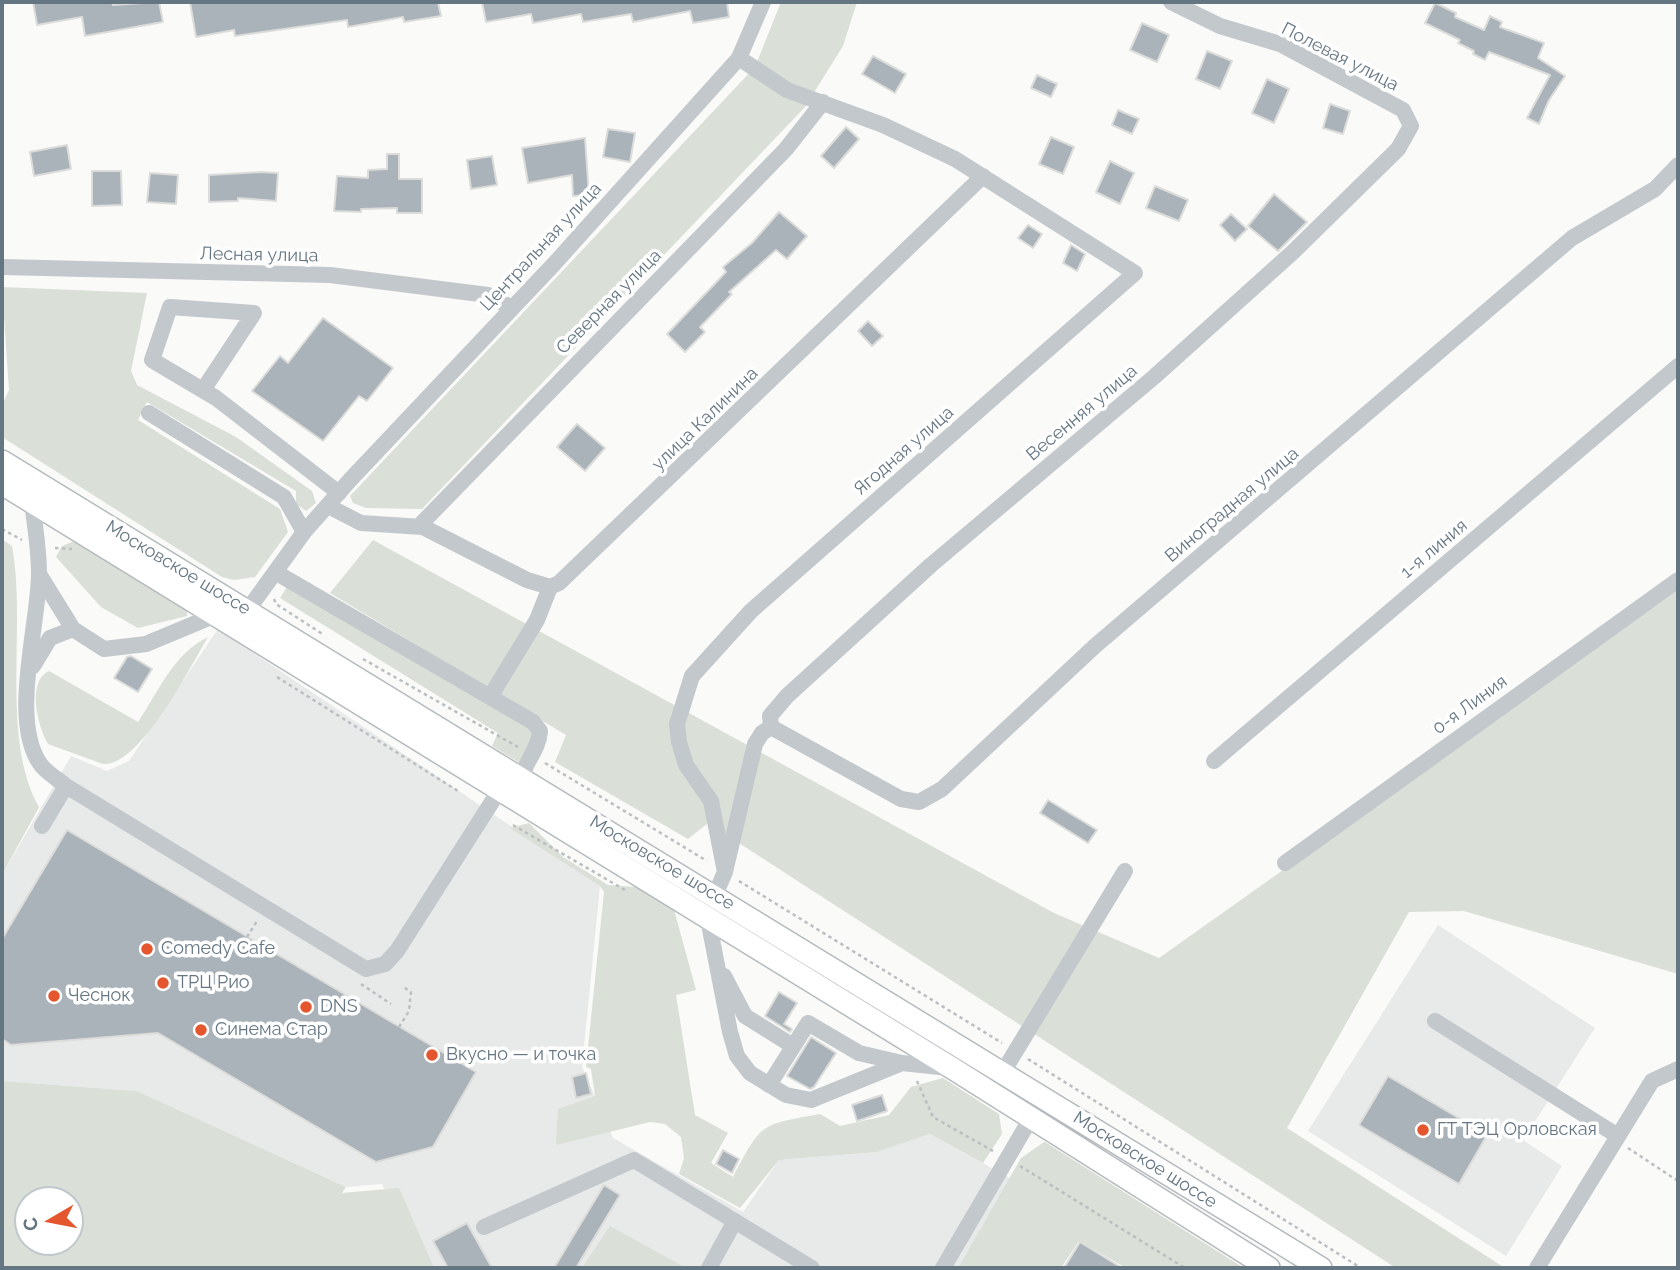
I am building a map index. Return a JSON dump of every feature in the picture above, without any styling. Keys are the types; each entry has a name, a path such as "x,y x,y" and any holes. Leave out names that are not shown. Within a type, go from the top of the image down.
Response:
{"main road":[{"name":"Московское шоссе","path":"2,461 242,618 510,780 715,895 1321,1268"},
{"name":"Московское шоссе","path":"2,484 218,614 242,618"},
{"name":"Московское шоссе","path":"510,780 523,804 952,1068 1269,1268"}],"street":[{"name":"Центральная улица","path":"242,618 304,532 510,307 554,264 739,58 763,2"},
{"name":"Полевая улица","path":"1171,2 1220,26 1280,44 1403,110 1410,120"},
{"path":"739,58 787,90 925,143 983,176"},
{"name":"Северная улица","path":"421,526 786,149 822,102"},
{"name":"Весенняя улица","path":"715,895 724,872 755,744 771,727 773,711 860,629 1183,352 1293,252 1398,149 1409,133 1410,120"},
{"name":"Виноградная улица","path":"771,727 901,799 919,802 942,789 1095,646 1572,238 1655,189 1678,165"},
{"name":"Ягодная улица","path":"724,872 711,801 687,765 677,724 692,676 702,662 761,602 1135,273 983,176"},
{"name":"улица Калинина","path":"550,587 568,577 983,176"},
{"name":"Лесная улица","path":"2,267 330,275 488,295 510,307"},
{"path":"203,390 254,313 170,307 152,360 203,390 340,493"},
{"name":"1-я линия","path":"1214,761 1678,366"},
{"path":"149,413 284,497 304,532"},
{"path":"32,503 39,574 28,678 31,743 41,766 66,786 366,969 384,964 397,951 510,780 533,755 539,744 540,731 533,722 275,572"},
{"path":"328,506 361,523 421,526 527,580 550,587 537,620 490,697"},
{"path":"39,574 73,629 104,649 146,644 218,614"},
{"name":"0-я Линия","path":"1285,863 1678,580"},
{"path":"28,678 38,654 50,638 73,629"},
{"path":"42,826 66,786"},
{"path":"1003,1072 1125,871"},
{"path":"708,919 737,1056 750,1073 798,1100 811,1100 902,1063"},
{"path":"716,962 745,1016 793,1046"},
{"path":"1435,1021 1617,1138"},
{"path":"769,1085 808,1023 859,1053 902,1063 952,1068"},
{"path":"1537,1268 1652,1081 1678,1069"},
{"path":"943,1268 1031,1118"},
{"path":"484,1227 634,1160 812,1268"},
{"path":"709,1268 735,1221"}],"path":[{"path":"2,528 36,547 72,549 83,556"},
{"path":"274,674 458,791"},
{"path":"494,733 1015,1051 1361,1268"},
{"path":"399,1027 409,1012 411,992 402,986"},
{"path":"1617,1138 1678,1181"}],"shaded area":[{"path":"781,2 857,2 843,46 805,107 422,509 366,508 353,503 350,496 755,67"},
{"path":"2,287 147,293 131,371 137,385 236,437 312,491 316,503 306,511 296,504 296,491 147,402 138,420 280,509 288,532 255,577 234,580 222,577 2,437 2,405 9,390"},
{"path":"2,539 12,546 16,578 16,681 20,748 27,779 39,807 2,875"},
{"path":"373,540 1054,913 1159,958 1678,590 1678,974 1464,911 1409,912 1287,1128 1505,1268 1396,1268 708,823 688,839 555,762 566,735 330,593"},
{"path":"80,542 187,607 187,616 138,628 101,607 56,557 62,546"},
{"path":"287,587 525,725 533,734 531,748 520,763 492,746 498,733 280,598"},
{"path":"218,629 600,886 582,1067 613,1138 743,1212 779,1160 877,1152 930,1134 1010,1178 958,1268 422,1268 382,1184 346,1187 137,1091 2,1081 2,875 71,756 107,771 129,761"},
{"path":"208,637 163,713 132,750 117,761 103,764 48,744 38,716 36,694 42,676 49,671 138,722 176,663 196,644"},
{"path":"529,823 563,857 608,885 635,887 673,906 696,990 676,995 695,1115 728,1133 711,1163 733,1177 757,1136 774,1124 820,1114 840,1126 889,1115 911,1087 943,1078 999,1114 1002,1134 983,1163 930,1134 877,1152 779,1160 740,1208 679,1174 684,1158 681,1137 665,1124 650,1122 556,1145 558,1109 595,1096 591,1069 586,1067 604,892 600,886 510,828"},
{"path":"1438,925 1595,1028 1523,1140 1562,1166 1506,1256 1308,1131"},
{"path":"2,1081 137,1091 346,1187 342,1193 399,1188 434,1268 2,1268"},
{"path":"1044,1142 1244,1268 1126,1268 1079,1241 1061,1268 958,1268 1021,1158"},
{"path":"610,1226 686,1268 582,1268"}],"building":[{"path":"33,2 112,2 113,5 159,2 163,22 85,36 82,17 37,25"},
{"path":"190,2 438,2 441,16 404,22 403,17 348,27 347,20 235,36 234,30 196,37"},
{"path":"482,2 727,2 729,17 693,23 690,11 633,22 631,14 583,22 581,14 533,23 531,14 486,22"},
{"path":"1435,3 1456,13 1455,17 1484,30 1490,16 1502,22 1500,27 1544,43 1538,58 1565,76 1549,100 1539,124 1527,118 1550,75 1489,52 1485,60 1473,54 1474,51 1458,43 1460,40 1425,23"},
{"path":"1142,23 1169,35 1157,62 1130,50"},
{"path":"1207,51 1232,61 1220,89 1196,79"},
{"path":"873,56 906,74 895,93 862,74"},
{"path":"1037,75 1057,84 1051,97 1031,88"},
{"path":"1267,79 1289,89 1274,123 1252,113"},
{"path":"1330,104 1350,111 1343,134 1323,128"},
{"path":"1118,110 1139,119 1132,134 1112,125"},
{"path":"846,127 859,139 834,168 821,156"},
{"path":"608,129 635,133 630,162 603,157"},
{"path":"1051,137 1074,147 1063,174 1039,164"},
{"path":"585,138 589,195 573,196 572,175 528,183 522,148"},
{"path":"67,145 71,169 34,176 30,152"},
{"path":"387,154 399,154 399,179 422,179 422,213 397,213 397,208 361,209 361,212 334,211 337,176 368,178 368,170 387,169"},
{"path":"492,156 497,185 471,189 467,160"},
{"path":"1110,161 1134,173 1120,204 1096,192"},
{"path":"92,171 121,171 122,205 92,206"},
{"path":"150,173 178,175 176,204 147,202"},
{"path":"278,173 276,201 238,198 238,201 209,202 209,175"},
{"path":"1155,186 1188,200 1179,221 1146,208"},
{"path":"1274,194 1307,222 1278,251 1248,226"},
{"path":"779,212 807,236 787,259 776,250 729,292 732,294 700,327 705,332 685,352 667,334 726,272 723,267 752,243"},
{"path":"1231,214 1247,229 1235,241 1220,225"},
{"path":"1028,225 1042,234 1033,248 1018,238"},
{"path":"1071,245 1085,254 1077,271 1063,263"},
{"path":"323,318 393,368 367,401 359,396 323,441 252,391 280,356 288,363"},
{"path":"868,321 883,336 872,346 858,331"},
{"path":"577,424 605,448 585,471 557,447"},
{"path":"131,656 152,669 138,692 114,678 127,657"},
{"path":"1048,800 1097,830 1088,843 1040,813"},
{"name":"ТРЦ Рио","path":"67,830 476,1072 433,1147 376,1162 158,1033 11,1045 2,1039 2,939"},
{"path":"779,992 797,1003 784,1024 792,1029 790,1032 765,1016"},
{"path":"811,1037 836,1053 810,1089 787,1076"},
{"path":"586,1073 591,1094 576,1098 572,1077"},
{"name":"ГТ ТЭЦ Орловская","path":"1388,1076 1487,1135 1459,1184 1359,1125"},
{"path":"882,1095 887,1111 857,1121 852,1105"},
{"path":"723,1150 739,1159 732,1173 716,1164"},
{"path":"604,1185 620,1195 576,1268 554,1268"},
{"path":"467,1223 492,1268 448,1268 433,1241"},
{"path":"1080,1242 1122,1268 1064,1268"}],"place":[{"name":"Comedy Cafe","path":"147,949"},
{"name":"ТРЦ Рио","path":"163,983"},
{"name":"Чеснок","path":"54,996"},
{"name":"DNS","path":"306,1007"},
{"name":"Синема Стар","path":"201,1030"},
{"name":"Вкусно — и точка","path":"432,1055"},
{"name":"ГТ ТЭЦ Орловская","path":"1423,1130"}]}
